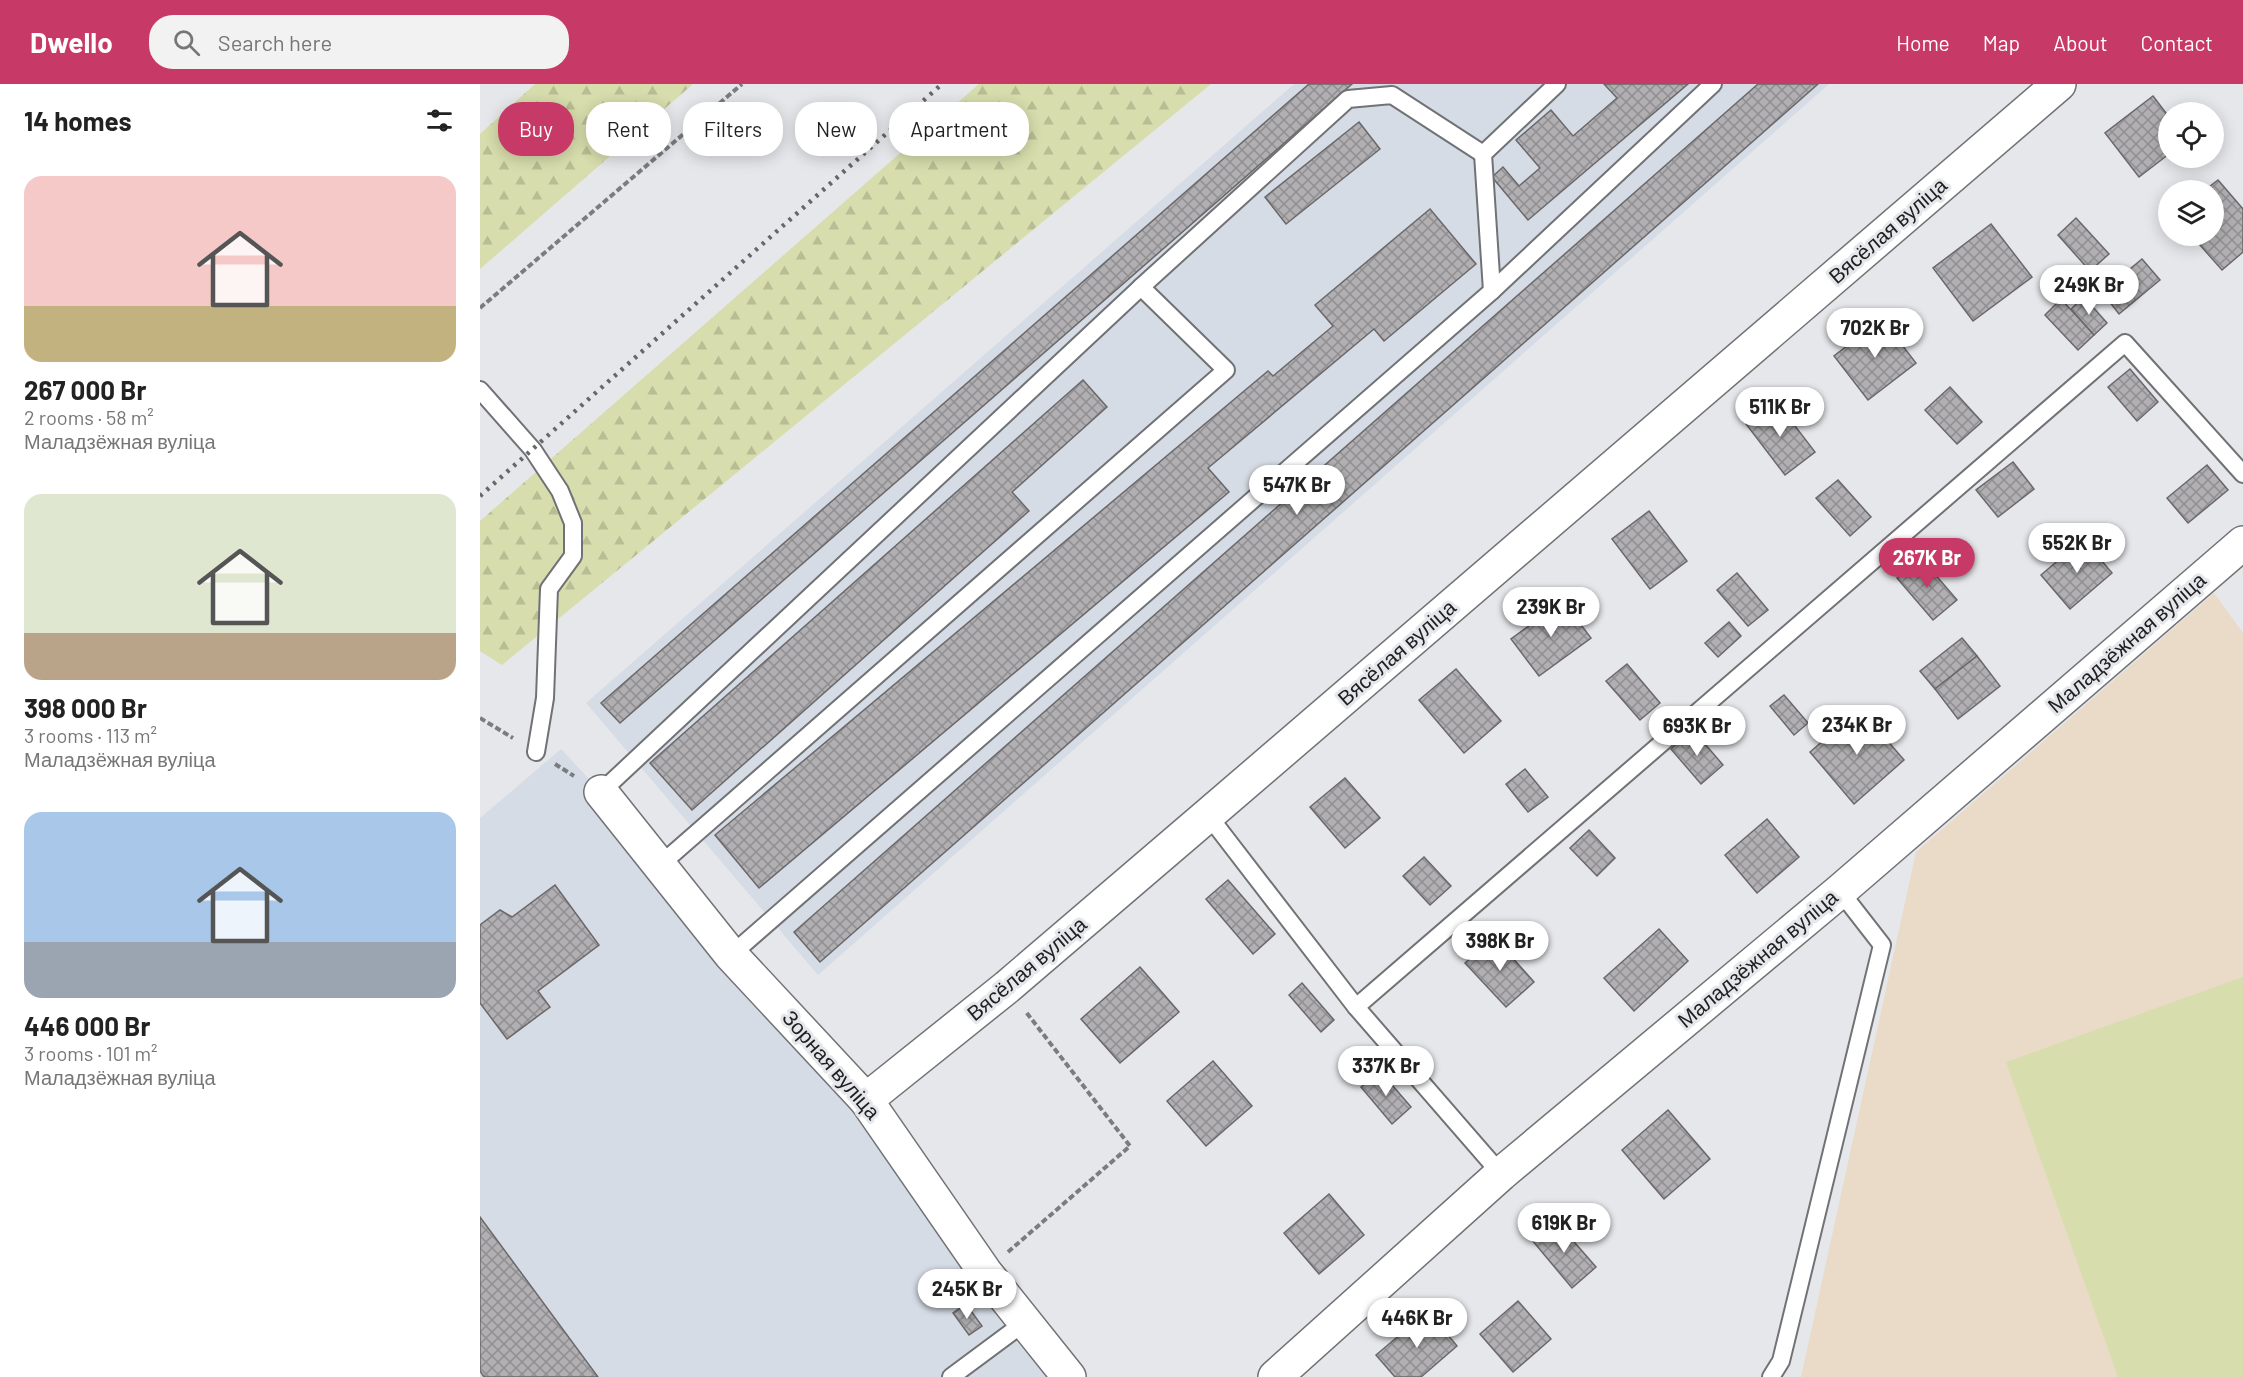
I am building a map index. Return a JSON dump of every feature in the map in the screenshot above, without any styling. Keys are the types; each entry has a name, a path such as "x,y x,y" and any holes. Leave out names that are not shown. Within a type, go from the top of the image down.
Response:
{"street":[{"name":"Вясёлая вуліца","path":"866,1100 1006,987 1208,816 2059,84"},
{"name":"Маладзёжная вуліца","path":"1275,1377 1501,1174 1840,891 2243,543"},
{"name":"Зорная вуліца","path":"601,792 731,955 866,1100 985,1272 1069,1377"}],"lane":[{"path":"1483,154 1557,84"},
{"path":"731,955 1492,291 1713,84"},
{"path":"601,792 1141,287 1348,99 1392,95 1483,154"},
{"path":"1483,154 1492,291"},
{"path":"660,865 1226,370 1141,287"},
{"path":"1356,1007 2125,343 2243,474"},
{"path":"480,390 533,450 560,491 573,524 573,556 549,589 545,698 536,752"},
{"path":"1208,816 1356,1007 1501,1174"},
{"path":"1771,1377 1781,1361 1882,945 1840,891"},
{"path":"951,1377 1025,1322"}],"path":[{"path":"480,308 742,84"},
{"path":"985,1272 1130,1146 1006,987"}],"shaded area":[{"path":"1294,84 1829,84 818,975 586,703"},
{"path":"2214,593 2243,633 2243,1377 1801,1377 1916,852"},
{"path":"561,749 601,792 1067,1377 480,1377 480,818"}],"green space":[{"path":"535,84 693,84 671,103 586,102 586,156 610,156 480,269 480,134 498,118 498,156 574,156 574,102 515,102"},
{"path":"979,84 1211,84 502,665 480,651 480,521 897,156 1029,156 1029,102 958,102"},
{"path":"2243,977 2243,1377 2118,1377 2006,1062"}],"building":[{"path":"1309,84 1352,84 620,723 601,703"},
{"path":"1604,84 1688,84 1528,220 1492,177 1503,167 1519,186 1540,168 1516,140 1551,110 1573,136 1617,98"},
{"path":"1758,84 1818,84 820,962 794,932"},
{"path":"2153,96 2158,103 2158,162 2139,177 2105,133"},
{"path":"1359,122 1380,149 1286,224 1265,197"},
{"path":"2224,187 2243,209 2243,252 2222,270 2201,246 2224,246"},
{"path":"1430,209 1476,264 1384,341 1374,329 1208,468 1229,492 759,888 715,835 1268,371 1273,376 1333,326 1315,305"},
{"path":"2076,218 2109,254 2090,271 2058,235"},
{"path":"1991,224 2032,277 1973,321 1933,268"},
{"path":"2142,259 2160,280 2119,314 2102,292"},
{"path":"2084,297 2107,323 2094,335 2071,309"},
{"path":"2061,299 2094,335 2078,350 2045,315"},
{"path":"1882,319 1916,363 1868,400 1834,356"},
{"path":"2130,369 2158,402 2137,421 2108,387"},
{"path":"1083,380 1107,407 1012,492 1029,511 692,810 650,763"},
{"path":"1950,387 1982,422 1957,444 1925,410"},
{"path":"1776,401 1815,452 1785,475 1746,424"},
{"path":"2013,462 2034,489 1998,517 1976,490"},
{"path":"2207,465 2228,490 2188,523 2167,498"},
{"path":"1838,480 1871,517 1850,536 1816,498"},
{"path":"1649,511 1687,561 1650,589 1612,539"},
{"path":"2083,539 2112,573 2070,609 2041,575"},
{"path":"1921,558 1957,600 1933,620 1897,578"},
{"path":"1737,573 1768,610 1748,626 1717,590"},
{"path":"1563,601 1591,638 1539,676 1511,639"},
{"path":"1729,622 1741,636 1718,657 1705,643"},
{"path":"1962,638 1977,656 1935,689 1920,671"},
{"path":"1977,656 2000,686 1958,719 1935,689"},
{"path":"1627,664 1660,703 1640,720 1606,681"},
{"path":"1456,669 1501,721 1464,753 1419,700"},
{"path":"1784,695 1808,723 1794,735 1770,706"},
{"path":"1860,709 1904,760 1854,804 1810,752"},
{"path":"1693,730 1723,765 1701,784 1671,749"},
{"path":"1525,769 1548,797 1528,812 1506,784"},
{"path":"1345,778 1380,818 1345,848 1310,807"},
{"path":"1767,819 1799,857 1757,893 1725,855"},
{"path":"1589,830 1615,858 1597,876 1570,848"},
{"path":"1424,857 1451,886 1430,905 1403,876"},
{"path":"1228,880 1275,934 1253,954 1206,899"},
{"path":"555,885 599,945 538,991 550,1007 507,1039 480,1003 480,925 500,910 512,917"},
{"path":"1659,929 1688,961 1634,1011 1604,978"},
{"path":"1494,937 1534,982 1506,1007 1465,963"},
{"path":"1140,967 1179,1012 1120,1063 1081,1019"},
{"path":"1302,983 1334,1020 1321,1032 1289,995"},
{"path":"1213,1061 1252,1106 1206,1146 1167,1101"},
{"path":"1380,1071 1411,1107 1392,1124 1361,1087"},
{"path":"1668,1110 1710,1159 1664,1199 1622,1150"},
{"path":"1329,1194 1364,1235 1319,1274 1284,1233"},
{"path":"480,1217 598,1377 484,1377 480,1371"},
{"path":"1555,1220 1596,1267 1572,1288 1532,1240"},
{"path":"1518,1301 1551,1339 1513,1372 1480,1334"},
{"path":"966,1304 982,1326 969,1335 953,1313"},
{"path":"1428,1311 1457,1346 1421,1377 1395,1377 1376,1355"}],"railway":[{"path":"480,496 942,84"}]}
